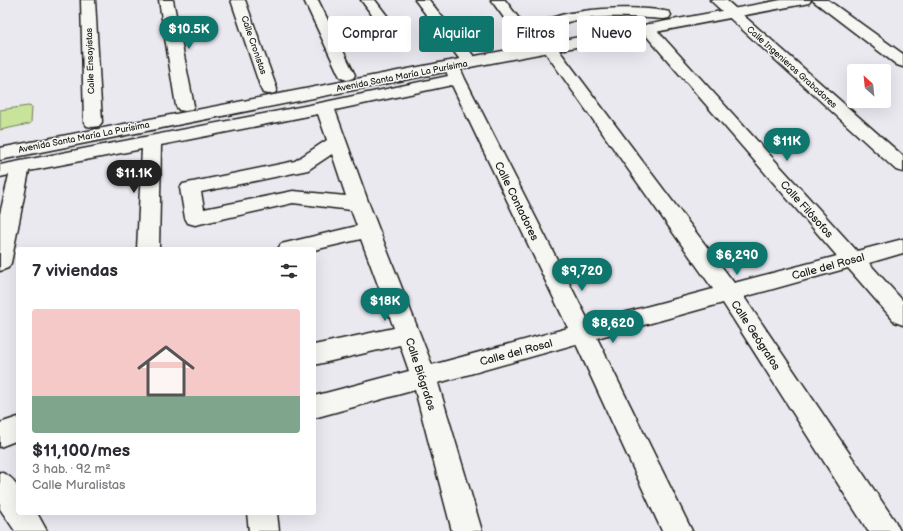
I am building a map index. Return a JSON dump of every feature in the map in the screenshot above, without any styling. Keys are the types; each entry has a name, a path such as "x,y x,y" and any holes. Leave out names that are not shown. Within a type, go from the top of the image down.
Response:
{"street":[{"name":"Calle Ensayistas","path":"88,0 93,122"},
{"path":"166,0 185,106"},
{"name":"Calle Cronistas","path":"238,0 269,89"},
{"path":"311,0 347,74"},
{"path":"368,0 380,16"},
{"name":"Calle Contadores","path":"422,0 460,69 583,334 677,531"},
{"path":"498,0 510,16"},
{"path":"580,0 594,15"},
{"path":"651,0 664,16"},
{"name":"Calle Ingenieros Grabadores","path":"717,0 903,166"},
{"name":"Avenida Santa María La Purísima","path":"569,37 648,29 732,14 782,2 804,0"},
{"path":"819,0 903,62"},
{"path":"569,20 594,15 626,12 664,16 682,23"},
{"name":"Calle Filósofos","path":"648,29 903,316"},
{"name":"Avenida Santa María La Purísima","path":"0,154 416,73 460,69 509,52"},
{"name":"Calle Geógrafos","path":"553,52 728,292 885,531"},
{"path":"0,138 185,106 405,64 460,69"},
{"path":"0,171 325,107 460,69"},
{"name":"Calle Biógrafos","path":"325,107 359,204 424,377 467,531"},
{"path":"148,247 152,141"},
{"path":"337,142 301,166 190,188 195,218 293,197 359,204"},
{"path":"0,263 5,213 20,167"},
{"path":"297,247 369,230"},
{"name":"Calle del Rosal","path":"316,406 583,334 728,292 903,246"},
{"path":"316,355 409,334"},
{"path":"0,435 16,429"},
{"path":"22,515 32,531"},
{"path":"262,515 264,531"}],"green space":[{"path":"28,106 32,107 31,123 0,130 0,110"}]}
